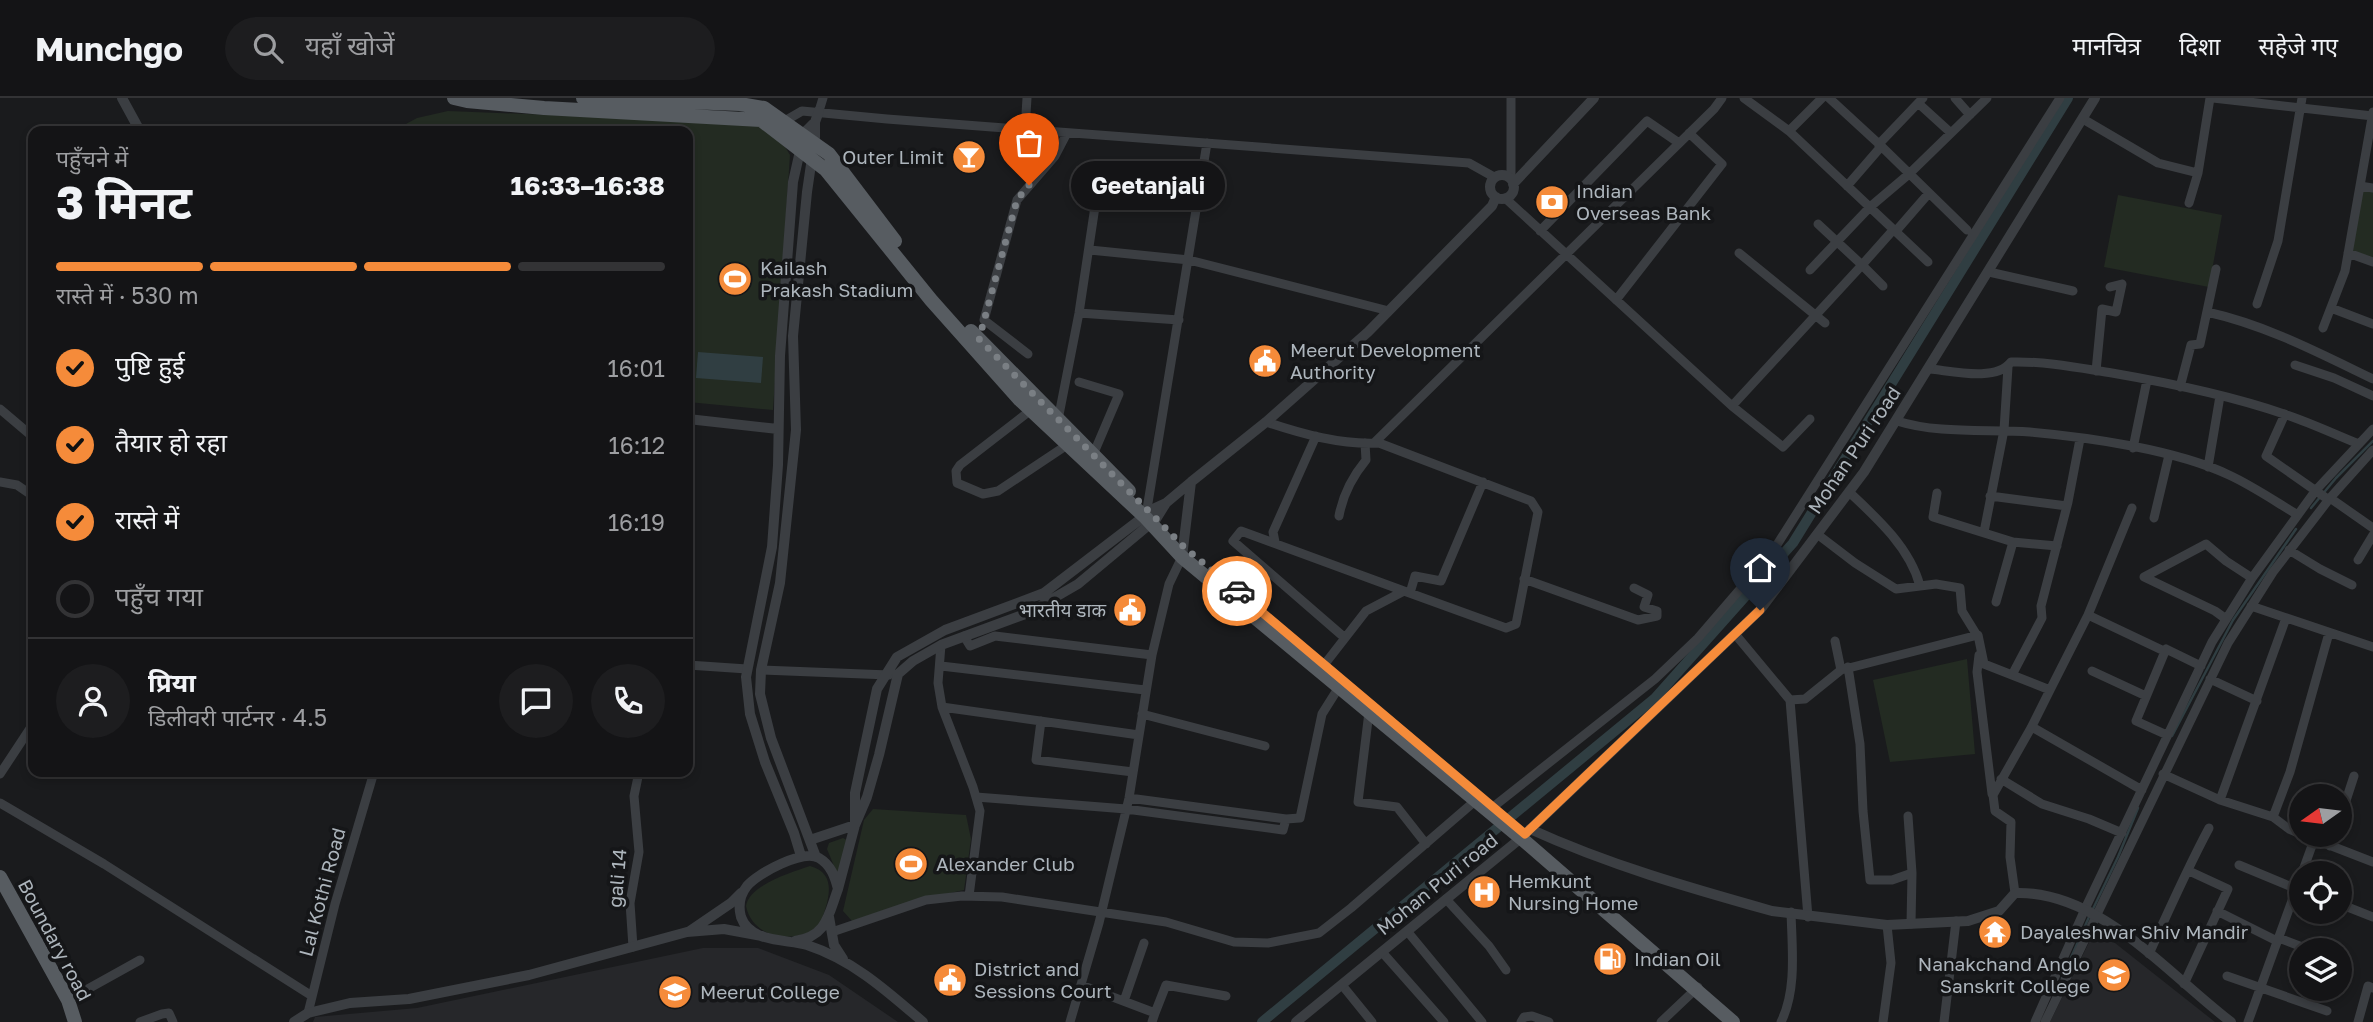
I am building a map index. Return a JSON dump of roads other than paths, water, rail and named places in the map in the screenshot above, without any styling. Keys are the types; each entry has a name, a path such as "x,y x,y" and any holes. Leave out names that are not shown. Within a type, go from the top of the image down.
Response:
{"main road":[{"path":"456,98 679,108 740,104 764,109 783,122 807,147 931,300 1031,410 1150,516"},
{"path":"583,98 679,108"},
{"path":"764,109 807,147 829,154 933,290 1183,552 1369,712 1521,831 1698,987 1742,1022"},
{"path":"1183,552 1324,665 1475,800 1492,810"},
{"name":"Boundary road","path":"0,877 68,1000 75,1022"},
{"path":"1698,987 1733,1022"}],"street":[{"path":"122,98 137,126"},
{"path":"801,856 765,762 750,714 746,677 772,547 793,182 823,98"},
{"path":"1025,130 1027,98"},
{"path":"855,825 855,793 877,689 897,657 945,630 1044,593 1150,516 1266,422 1389,311 1492,206 1501,198 1512,194 1511,98"},
{"path":"1512,181 1594,98"},
{"path":"1339,516 1343,497 1356,472 1366,460 1369,443 1714,109 1722,98"},
{"path":"1744,98 1789,131 1928,261"},
{"path":"1789,131 1822,98"},
{"path":"1829,98 1967,230"},
{"path":"1955,98 1970,115"},
{"path":"1810,270 1870,207 1909,174 1987,98"},
{"path":"1492,810 1655,680 1698,638 1773,551 2060,98"},
{"name":"Mohan Puri road","path":"1296,1022 1446,899 1760,610 1849,492 1897,421 2095,98"},
{"path":"2189,203 2198,173 2212,98 2301,103 2373,115 2369,158 2360,186 2345,271 2323,328"},
{"path":"1847,186 1880,149 1879,144 1921,101 1951,133"},
{"path":"2257,304 2278,241 2301,103"},
{"path":"783,122 802,111 817,117 887,119 1469,163 1494,177"},
{"path":"2083,119 2158,163 2198,173"},
{"path":"1540,231 1647,121 1679,143"},
{"path":"979,339 1017,200 1055,156 1067,133"},
{"path":"1616,300 1722,164 1689,133"},
{"path":"795,942 814,936 825,924 829,914 855,825 867,797 898,676 913,661 941,645 1028,612 1078,584 1150,516 1207,143"},
{"path":"807,147 793,336 796,430 780,583 761,670 760,694 771,738 816,856 831,869 838,889"},
{"path":"1512,181 1503,174 1494,177 1490,189 1565,253 1732,406 1783,447 1810,419"},
{"path":"2360,186 2373,188"},
{"path":"1732,406 1929,193"},
{"path":"1058,419 1090,250 1096,200"},
{"path":"1818,224 1883,286"},
{"path":"1090,250 1189,260 1389,311"},
{"path":"1739,253 1825,323"},
{"path":"2348,253 2373,262"},
{"path":"2180,387 2191,345 2200,345 2216,269"},
{"path":"1989,272 2073,291"},
{"path":"2096,370 2102,309 2116,312 2122,284 2109,287"},
{"path":"2331,307 2373,324"},
{"path":"2207,312 2239,319 2277,334 2373,379"},
{"path":"1079,313 1179,320"},
{"path":"984,320 1028,354"},
{"path":"1984,531 2004,430 2008,367 2011,362 2096,370 2220,396 2285,414 2358,444"},
{"path":"2295,365 2334,378 2373,396"},
{"path":"1930,369 1991,374 2008,367"},
{"path":"2133,448 2147,380"},
{"path":"1079,382 1119,394 1093,455"},
{"path":"2208,467 2220,396"},
{"path":"0,409 28,433"},
{"path":"1031,410 960,465 956,471 957,483 983,494 998,491 1067,444"},
{"path":"2285,414 2266,456 2373,528"},
{"path":"693,420 778,429"},
{"path":"1897,421 1954,429 2004,430 2080,439 2169,455 2230,475 2298,515"},
{"path":"1266,422 1316,436 1379,443 1531,502 1538,512 1516,624 1506,628 1241,531 1233,541 1345,638"},
{"path":"2045,1022 2141,790 2226,619 2298,515 2373,429"},
{"path":"1275,542 1273,532 1316,436"},
{"path":"2011,675 2042,618 2041,606 2067,506 2080,439"},
{"path":"2035,1022 2164,774 2228,643 2289,550 2329,499 2373,450"},
{"path":"2154,518 2169,455"},
{"path":"1070,1022 1102,911 1129,798 1152,655 1169,584 1183,552 1191,481"},
{"path":"0,482 17,485 28,493"},
{"path":"1324,665 1366,611 1407,592 1415,576 1441,581 1483,482"},
{"path":"1849,492 1878,519 1916,569 1920,586"},
{"path":"1937,493 1934,517 2013,542 2057,546"},
{"path":"1990,496 2067,506"},
{"path":"1993,795 2032,727 2088,615 2132,508"},
{"path":"1817,534 1896,589 1936,584 1960,588 1962,611 1978,635 1984,664 2050,690"},
{"path":"2358,560 2373,535"},
{"path":"1996,602 2013,551 2013,542"},
{"path":"2226,619 2215,611 2144,577 2206,544 2252,578"},
{"path":"2289,550 2352,585"},
{"path":"1524,579 1638,620 1657,616 1657,611 1644,607 1648,595 1634,588"},
{"path":"2251,606 2373,648"},
{"path":"2088,615 2201,666"},
{"path":"2220,800 2286,618"},
{"path":"2273,817 2290,772 2329,633"},
{"path":"1735,634 1790,700 1808,917"},
{"path":"1790,700 1804,699 1845,668 1978,635"},
{"path":"1978,635 1977,672 1995,811 2011,822 2010,857 2015,893"},
{"path":"964,636 970,646 995,636 1152,655"},
{"path":"1835,641 1845,668 1860,744 1870,880 1892,880 1912,873"},
{"path":"941,645 938,683 942,707 979,811 969,896"},
{"path":"2166,649 2136,721 2167,735"},
{"path":"693,665 747,669"},
{"path":"941,666 1146,690"},
{"path":"761,670 898,676"},
{"path":"2092,671 2146,696"},
{"path":"2210,679 2257,701"},
{"path":"1129,798 1286,819 1300,818 1322,714 1339,687"},
{"path":"942,707 1139,735"},
{"path":"1369,712 1358,802 1397,807 1426,844"},
{"path":"1142,714 1265,746"},
{"path":"1041,721 1036,760 1133,772"},
{"path":"2032,727 2141,790"},
{"path":"0,774 28,731"},
{"path":"2164,774 2220,800 2273,817 2289,829"},
{"path":"2351,784 2354,776"},
{"name":"Lal Kothi Road","path":"307,1018 335,904 373,777"},
{"name":"gali 14","path":"633,947 630,903 639,852 634,796 638,777"},
{"path":"2001,779 2042,804 2122,833"},
{"path":"976,797 1126,809 1283,830 1286,819"},
{"path":"832,932 926,900 969,896 1002,897 1166,922 1234,942 1268,943 1318,933 1351,908 1475,800"},
{"path":"0,803 104,864 312,996"},
{"path":"1908,817 1912,873 1911,924"},
{"path":"810,840 855,825"},
{"path":"2149,954 2209,828"},
{"path":"1521,831 1644,874 1772,911 1791,912 1808,917 1886,925 1968,921 1999,911 2015,893 2032,892 2091,912 2149,954 2231,1022"},
{"path":"2333,847 2373,862"},
{"path":"687,933 731,903 765,873 801,856 816,856"},
{"path":"2239,865 2289,886"},
{"path":"2185,984 2228,889 2189,871"},
{"path":"744,889 740,901 741,916 748,927 762,936"},
{"path":"1446,899 1489,946 1506,970"},
{"path":"2352,909 2373,917"},
{"path":"2217,911 2289,944"},
{"path":"1781,1022 1787,1010 1792,966 1791,912"},
{"path":"2248,1022 2289,912"},
{"path":"829,914 834,945 843,959"},
{"path":"1944,1022 1956,922"},
{"path":"1883,1022 1891,963 1886,925"},
{"path":"294,1022 350,1003 409,999 516,977 687,933 724,929 795,942 843,959 885,989 922,1022"},
{"path":"1407,931 1482,1022"},
{"path":"1124,1001 1144,943"},
{"path":"1382,952 1444,1022"},
{"path":"68,1000 141,960"},
{"path":"2227,976 2327,1011"},
{"path":"1082,985 1124,1001 1153,1018 1166,985 1226,996"},
{"path":"1342,985 1372,1022"},
{"path":"2358,1022 2368,986 2373,988"},
{"path":"1661,1022 1698,987"},
{"path":"141,1022 169,1013 173,1022"},
{"path":"1521,1022 1524,1017 1532,1016 1549,1022"}],"waterway":[{"path":"1262,1022 1655,698 1793,543 2068,98"},
{"path":"2311,508 2373,441"},
{"path":"2172,736 2233,620 2296,529"},
{"path":"2092,911 2138,808"},
{"path":"2062,978 2089,917"}],"place":[{"name":"Outer Limit","path":"969,157"},
{"name":"Geetanjali","path":"1029,185"},
{"name":"Indian Overseas Bank","path":"1552,202"},
{"name":"Kailash Prakash Stadium","path":"735,279"},
{"name":"Meerut Development Authority","path":"1265,361"},
{"name":"भारतीय डाक","path":"1130,610"},
{"name":"Alexander Club","path":"911,864"},
{"name":"Hemkunt Nursing Home","path":"1484,892"},
{"name":"Dayaleshwar Shiv Mandir","path":"1995,932"},
{"name":"Indian Oil","path":"1610,959"},
{"name":"Nanakchand Anglo Sanskrit College","path":"2114,975"},
{"name":"District and Sessions Court","path":"950,980"},
{"name":"Meerut College","path":"675,992"}]}
